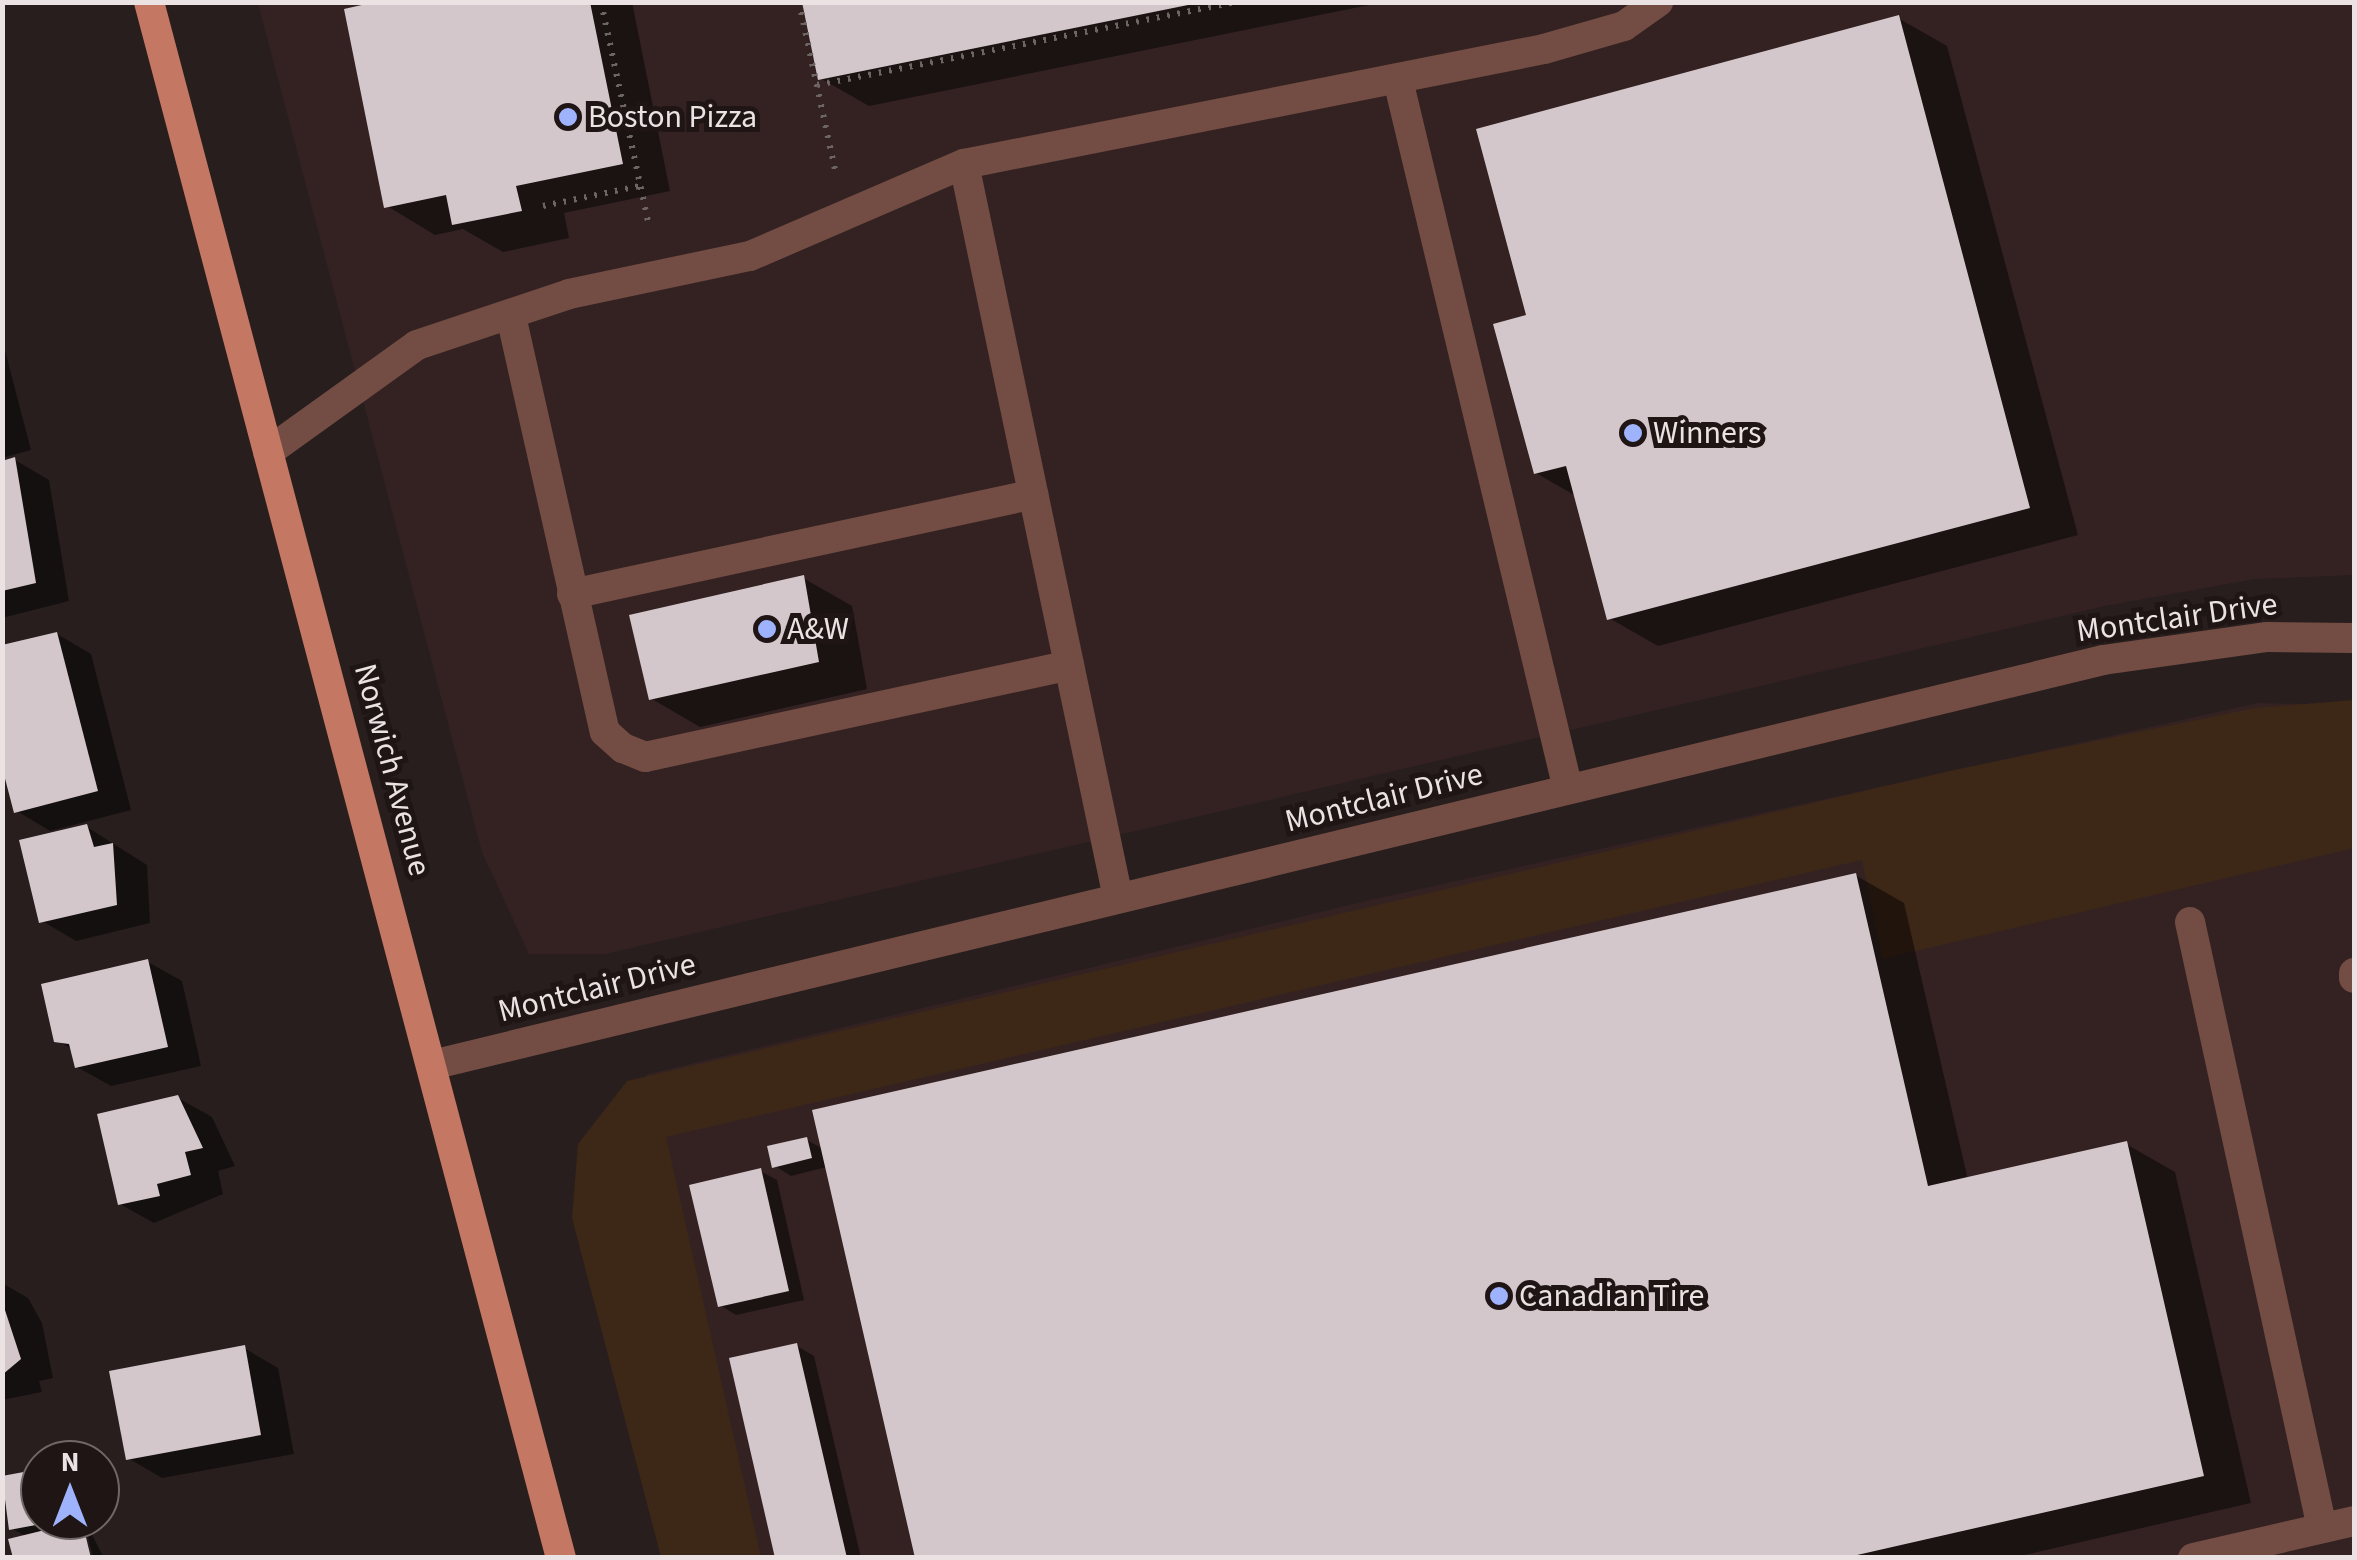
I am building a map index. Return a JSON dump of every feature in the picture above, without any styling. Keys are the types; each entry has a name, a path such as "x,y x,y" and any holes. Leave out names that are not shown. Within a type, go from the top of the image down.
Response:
{"main road":[{"name":"Norwich Avenue","path":"150,2 268,452 436,1064 561,1558"}],"street":[{"path":"268,452 398,355 511,316 750,256 844,210 964,164 1398,80 1624,26 1658,2"},
{"path":"1398,80 1568,789"},
{"path":"964,164 1118,898"},
{"path":"511,316 606,732 644,757 1069,665"},
{"path":"572,594 1034,494"},
{"name":"Montclair Drive","path":"436,1064 2104,660 2267,637 2354,638"},
{"path":"2190,922 2322,1528"},
{"path":"2193,1558 2354,1521"}],"path":[{"path":"600,2 660,276"},
{"path":"799,2 844,210"},
{"path":"817,85 1238,2"},
{"path":"543,206 640,186"}],"shaded area":[{"path":"258,3 2354,3 2354,575 2255,579 2105,606 605,954 529,954 482,852"},
{"path":"2354,700 2354,848 1882,959 1862,860 666,1137 761,1557 661,1557 572,1218 578,1144 627,1081 1954,770 2255,708"},
{"path":"2258,703 2354,705 2354,1557 664,1557 645,1075 1370,900"}],"building":[{"path":"375,2 590,2 623,164 516,186 522,211 452,225 446,195 384,208 344,9"},
{"path":"802,2 1193,2 1193,4 818,80"},
{"path":"1899,15 2030,508 1607,620 1566,466 1534,474 1493,324 1526,315 1476,129"},
{"path":"15,457 36,583 2,591 2,461"},
{"path":"804,575 819,662 649,700 629,615"},
{"path":"57,632 98,791 14,813 2,767 2,645"},
{"path":"87,824 94,847 113,843 117,905 39,923 19,840"},
{"path":"1856,873 1928,1186 2127,1141 2204,1476 1844,1558 915,1558 812,1110"},
{"path":"148,959 168,1047 75,1068 69,1044 54,1042 41,984"},
{"path":"178,1095 203,1148 185,1152 191,1175 157,1184 160,1196 118,1205 97,1114"},
{"path":"807,1137 812,1158 772,1168 767,1146"},
{"path":"761,1168 789,1291 718,1307 689,1185"},
{"path":"2,1301 21,1359 2,1375"},
{"path":"797,1343 847,1558 775,1558 729,1358"},
{"path":"245,1345 261,1435 126,1460 109,1371"},
{"path":"20,1473 20,1528 9,1530 2,1476"},
{"path":"20,1536 20,1540 87,1540 91,1558 13,1558 8,1539"}],"place":[{"name":"Boston Pizza","path":"568,117"},
{"name":"Winners","path":"1633,433"},
{"name":"A&W","path":"767,629"},
{"name":"Canadian Tire","path":"1499,1296"}]}
